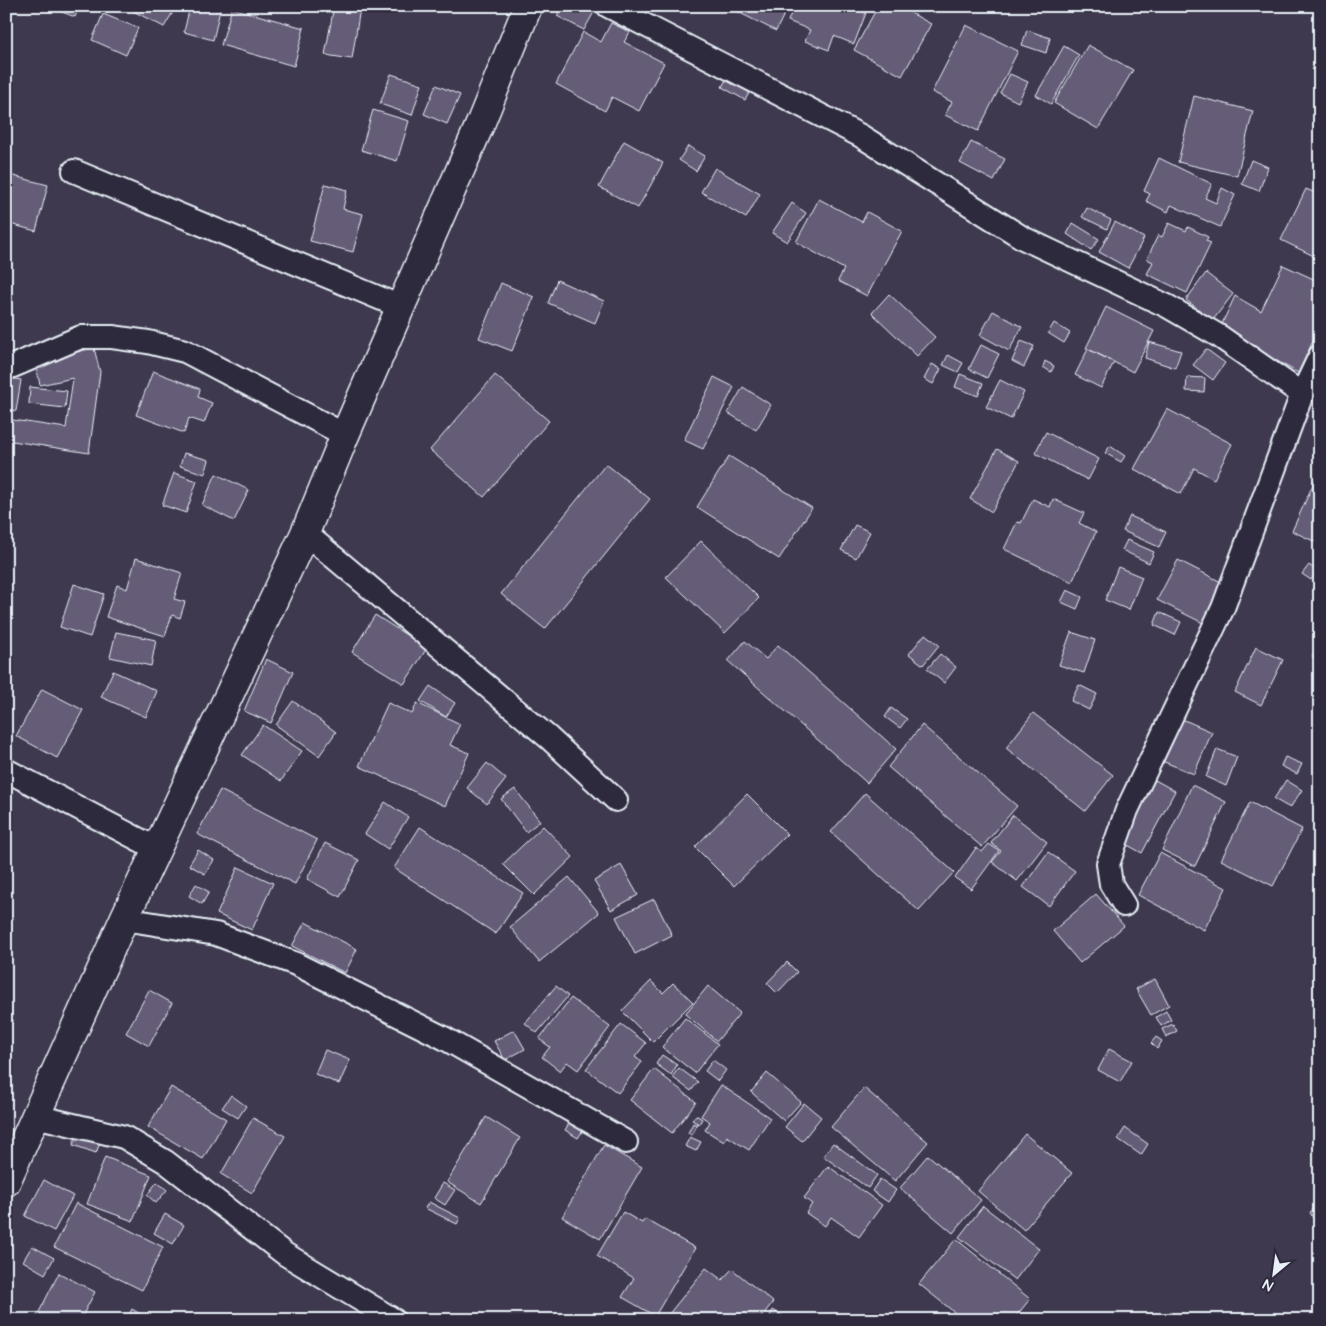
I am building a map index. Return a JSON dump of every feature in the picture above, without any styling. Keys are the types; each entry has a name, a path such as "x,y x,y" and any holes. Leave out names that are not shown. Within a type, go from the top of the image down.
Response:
{"street":[{"path":"6,1182 124,918 305,534 345,435 481,122 528,6"},
{"path":"608,6 861,136 1023,238 1167,306 1220,336 1302,394"},
{"path":"74,171 401,307"},
{"path":"6,369 81,337 112,336 148,342 185,351 345,435"},
{"path":"1124,905 1111,884 1108,864 1124,819 1223,608 1302,394 1320,356"},
{"path":"305,534 549,738 616,800"},
{"path":"6,770 157,849"},
{"path":"124,918 216,934 296,964 444,1038 626,1142"},
{"path":"35,1116 124,1136 166,1162 285,1254 394,1320"}],"building":[{"path":"47,6 79,6 75,17"},
{"path":"136,6 161,6 173,12 164,27 133,11"},
{"path":"190,6 221,6 213,40 184,32"},
{"path":"334,6 360,8 352,59 325,55"},
{"path":"562,6 583,6 594,12 584,30 557,16"},
{"path":"740,6 788,6 776,31 738,12"},
{"path":"794,6 848,6 866,13 854,44 834,36 829,50 805,41 810,30 788,21"},
{"path":"878,6 898,6 931,24 902,76 854,50"},
{"path":"232,8 304,28 294,66 221,45"},
{"path":"103,14 138,28 126,55 92,40"},
{"path":"611,23 630,32 624,42 664,63 639,111 612,97 605,111 556,84 583,32 601,42"},
{"path":"966,25 1018,51 978,131 945,115 952,102 932,92"},
{"path":"1027,30 1050,38 1046,53 1022,45"},
{"path":"1088,45 1133,70 1098,129 1054,103"},
{"path":"1064,46 1079,55 1051,104 1036,95"},
{"path":"391,74 422,84 412,115 380,104"},
{"path":"1010,74 1028,82 1018,102 1000,93"},
{"path":"728,76 751,90 745,100 722,87"},
{"path":"436,85 460,95 447,124 424,114"},
{"path":"1194,96 1253,111 1237,176 1178,162"},
{"path":"373,110 409,121 397,161 361,150"},
{"path":"624,141 663,163 638,208 599,187"},
{"path":"971,142 1005,159 994,181 960,163"},
{"path":"688,146 705,156 696,171 679,160"},
{"path":"1159,158 1212,184 1205,198 1216,203 1222,188 1235,195 1220,227 1171,205 1168,212 1146,201 1150,194 1144,191"},
{"path":"1251,160 1268,167 1259,191 1242,184"},
{"path":"715,168 760,194 746,218 701,192"},
{"path":"6,174 48,185 36,231 6,223"},
{"path":"325,184 347,190 343,209 363,214 353,252 310,241"},
{"path":"1306,189 1320,195 1320,259 1281,240"},
{"path":"819,199 862,222 867,212 902,231 867,296 838,281 844,269 796,242"},
{"path":"792,203 806,213 787,242 772,233"},
{"path":"1087,208 1111,220 1107,229 1082,217"},
{"path":"1115,222 1144,238 1128,268 1099,252"},
{"path":"1073,223 1099,239 1091,250 1067,234"},
{"path":"1169,223 1186,231 1188,227 1208,237 1206,241 1211,243 1187,293 1147,274 1153,262 1147,259 1158,235 1162,237"},
{"path":"1283,265 1320,282 1320,326 1298,373 1220,328 1235,296 1261,311"},
{"path":"1206,273 1233,294 1213,320 1186,300"},
{"path":"557,280 604,301 595,323 548,303"},
{"path":"501,283 534,297 512,351 479,338"},
{"path":"889,294 935,337 917,356 872,313"},
{"path":"1106,307 1154,331 1133,372 1086,348"},
{"path":"993,311 1022,327 1009,351 980,335"},
{"path":"1054,323 1070,333 1064,343 1048,333"},
{"path":"1021,341 1034,346 1024,367 1012,361"},
{"path":"1149,342 1181,351 1175,368 1145,358"},
{"path":"981,345 999,354 987,378 969,369"},
{"path":"94,348 100,372 89,453 6,440 6,419 66,428 73,378 40,385 35,361"},
{"path":"1088,349 1114,362 1101,388 1075,375"},
{"path":"1206,349 1225,363 1213,380 1193,365"},
{"path":"948,355 963,363 958,372 943,365"},
{"path":"1045,361 1054,366 1051,372 1043,367"},
{"path":"932,364 941,369 933,384 924,379"},
{"path":"153,371 200,389 198,397 212,403 204,423 189,418 184,433 136,415"},
{"path":"960,374 983,383 978,396 955,387"},
{"path":"495,375 549,421 484,497 430,450"},
{"path":"6,377 21,380 16,411 6,409"},
{"path":"714,377 734,387 703,449 684,440"},
{"path":"1187,377 1205,378 1204,392 1186,391"},
{"path":"1000,380 1024,392 1011,419 986,407"},
{"path":"30,387 67,391 65,408 29,404"},
{"path":"743,387 771,405 756,430 728,413"},
{"path":"1167,409 1232,444 1214,479 1194,468 1181,494 1134,469"},
{"path":"1046,432 1099,459 1088,480 1035,453"},
{"path":"1110,446 1125,456 1121,462 1105,453"},
{"path":"997,449 1019,461 992,512 970,499"},
{"path":"184,453 209,460 205,474 180,466"},
{"path":"729,456 812,508 779,559 697,507"},
{"path":"606,464 650,499 545,629 501,594"},
{"path":"1320,469 1320,544 1292,531"},
{"path":"174,473 197,481 186,513 162,505"},
{"path":"216,474 249,490 234,521 202,505"},
{"path":"1033,499 1050,507 1053,499 1084,513 1079,523 1096,532 1072,582 1004,549 1017,522 1021,523"},
{"path":"1130,516 1166,532 1159,547 1123,531"},
{"path":"855,525 870,532 856,558 841,550"},
{"path":"1127,540 1154,552 1149,563 1122,550"},
{"path":"701,541 759,598 725,633 666,577"},
{"path":"136,558 182,573 174,599 185,602 180,618 172,615 165,636 106,617 117,585 127,589"},
{"path":"1178,560 1225,584 1205,624 1157,600"},
{"path":"1309,565 1317,571 1311,580 1302,574"},
{"path":"1118,567 1142,577 1129,610 1105,600"},
{"path":"74,584 104,594 90,637 60,627"},
{"path":"1067,590 1082,597 1077,609 1061,602"},
{"path":"1159,612 1181,622 1175,635 1154,625"},
{"path":"375,615 427,648 404,684 352,652"},
{"path":"116,632 156,640 151,666 110,657"},
{"path":"1071,632 1095,640 1084,673 1059,665"},
{"path":"925,634 939,645 923,665 909,654"},
{"path":"745,641 766,659 778,645 896,749 867,783 728,661"},
{"path":"1320,646 1320,662 1312,656"},
{"path":"1256,647 1283,660 1261,705 1235,692"},
{"path":"940,654 956,667 944,683 927,669"},
{"path":"266,659 293,672 271,723 244,711"},
{"path":"113,671 157,691 146,717 101,697"},
{"path":"1079,685 1097,694 1089,710 1071,701"},
{"path":"430,686 455,703 446,717 420,701"},
{"path":"42,689 83,710 57,758 16,736"},
{"path":"293,701 336,732 319,756 276,725"},
{"path":"388,703 412,714 417,703 460,724 450,745 469,753 445,806 359,766"},
{"path":"891,708 907,719 900,728 885,717"},
{"path":"1033,713 1113,775 1085,811 1006,748"},
{"path":"1175,716 1212,732 1194,774 1157,759"},
{"path":"263,725 302,751 281,781 242,755"},
{"path":"922,725 1017,806 982,847 888,767"},
{"path":"1217,749 1237,757 1226,786 1206,777"},
{"path":"1285,757 1302,764 1297,774 1281,766"},
{"path":"487,763 506,779 487,804 467,788"},
{"path":"1155,780 1175,791 1142,853 1122,842"},
{"path":"1286,780 1302,790 1290,808 1274,799"},
{"path":"1192,785 1226,802 1195,866 1162,850"},
{"path":"515,789 540,821 526,832 501,799"},
{"path":"220,790 317,840 295,884 197,834"},
{"path":"865,793 954,872 919,911 831,832"},
{"path":"747,794 787,834 734,886 695,847"},
{"path":"385,802 408,817 388,849 365,834"},
{"path":"1250,802 1302,829 1273,886 1221,860"},
{"path":"1013,815 1047,842 1017,881 992,862 1001,851 991,843"},
{"path":"543,826 573,857 534,895 503,864"},
{"path":"420,827 523,893 496,934 394,868"},
{"path":"325,843 359,860 340,897 307,879"},
{"path":"989,844 999,851 971,889 955,878 976,848 982,852"},
{"path":"198,850 214,860 205,874 189,865"},
{"path":"1048,852 1075,871 1049,906 1023,887"},
{"path":"1160,853 1226,888 1204,930 1138,895"},
{"path":"621,865 638,895 611,910 594,881"},
{"path":"238,867 273,883 252,930 217,914"},
{"path":"569,877 599,913 539,962 510,927"},
{"path":"196,884 209,892 202,904 189,896"},
{"path":"1096,894 1124,926 1080,963 1053,931"},
{"path":"654,899 672,935 635,954 616,917"},
{"path":"305,922 357,949 345,973 292,946"},
{"path":"787,962 797,972 777,993 767,983"},
{"path":"1155,979 1169,1005 1151,1015 1136,989"},
{"path":"651,981 663,993 673,983 693,1002 653,1042 622,1011"},
{"path":"556,986 568,996 537,1033 525,1023"},
{"path":"708,986 740,1013 717,1041 685,1014"},
{"path":"149,990 172,1003 149,1046 126,1033"},
{"path":"571,998 610,1027 578,1070 567,1062 560,1071 542,1057 550,1047 539,1039"},
{"path":"1166,1011 1171,1020 1161,1026 1156,1017"},
{"path":"685,1018 718,1044 695,1073 662,1047"},
{"path":"621,1024 646,1043 635,1057 642,1062 618,1093 586,1069"},
{"path":"1173,1024 1177,1031 1166,1037 1162,1029"},
{"path":"514,1030 525,1049 505,1060 494,1041"},
{"path":"1156,1037 1162,1041 1157,1049 1151,1043"},
{"path":"1109,1049 1132,1061 1120,1082 1098,1070"},
{"path":"325,1050 350,1060 339,1084 315,1074"},
{"path":"662,1055 677,1065 671,1075 656,1064"},
{"path":"713,1060 726,1070 718,1081 705,1071"},
{"path":"679,1068 698,1082 691,1091 672,1077"},
{"path":"654,1069 696,1102 672,1133 630,1100"},
{"path":"767,1073 801,1102 784,1121 751,1092"},
{"path":"721,1085 770,1118 749,1150 727,1136 724,1142 705,1130 710,1122 701,1116"},
{"path":"171,1087 226,1119 203,1159 148,1127"},
{"path":"864,1088 928,1142 895,1181 831,1127"},
{"path":"231,1095 246,1106 238,1118 222,1108"},
{"path":"804,1103 821,1117 802,1141 785,1127"},
{"path":"696,1115 702,1119 699,1124 692,1120"},
{"path":"486,1117 520,1138 481,1203 447,1182"},
{"path":"253,1118 285,1136 252,1193 221,1174"},
{"path":"570,1122 583,1130 578,1138 565,1130"},
{"path":"693,1123 697,1125 692,1135 688,1133"},
{"path":"1125,1128 1148,1144 1141,1155 1118,1139"},
{"path":"78,1132 101,1140 96,1153 73,1145"},
{"path":"1025,1134 1072,1173 1024,1230 978,1191"},
{"path":"690,1137 701,1142 696,1151 685,1146"},
{"path":"833,1143 877,1175 868,1188 823,1156"},
{"path":"604,1145 642,1167 600,1239 562,1217"},
{"path":"928,1155 981,1200 953,1233 900,1188"},
{"path":"105,1157 151,1175 133,1221 87,1204"},
{"path":"828,1166 882,1205 859,1237 831,1217 825,1226 806,1213 812,1204 804,1198"},
{"path":"880,1179 896,1190 888,1202 872,1191"},
{"path":"44,1180 73,1196 54,1231 25,1216"},
{"path":"157,1182 167,1190 156,1203 147,1195"},
{"path":"443,1183 455,1190 445,1205 434,1198"},
{"path":"429,1202 460,1218 457,1224 425,1208"},
{"path":"76,1203 163,1247 142,1290 54,1247"},
{"path":"983,1206 1039,1249 1015,1280 959,1237"},
{"path":"1320,1207 1320,1232 1310,1212"},
{"path":"623,1212 642,1223 645,1219 695,1248 655,1316 622,1297 634,1278 597,1256"},
{"path":"165,1214 184,1225 173,1244 154,1233"},
{"path":"956,1239 1030,1299 1013,1320 964,1320 919,1284"},
{"path":"32,1246 54,1258 45,1274 23,1261"},
{"path":"706,1268 722,1280 732,1269 773,1302 759,1320 664,1320"},
{"path":"59,1273 95,1292 80,1320 35,1320"},
{"path":"132,1309 150,1320 126,1320"},
{"path":"773,1310 789,1320 768,1320"}]}
